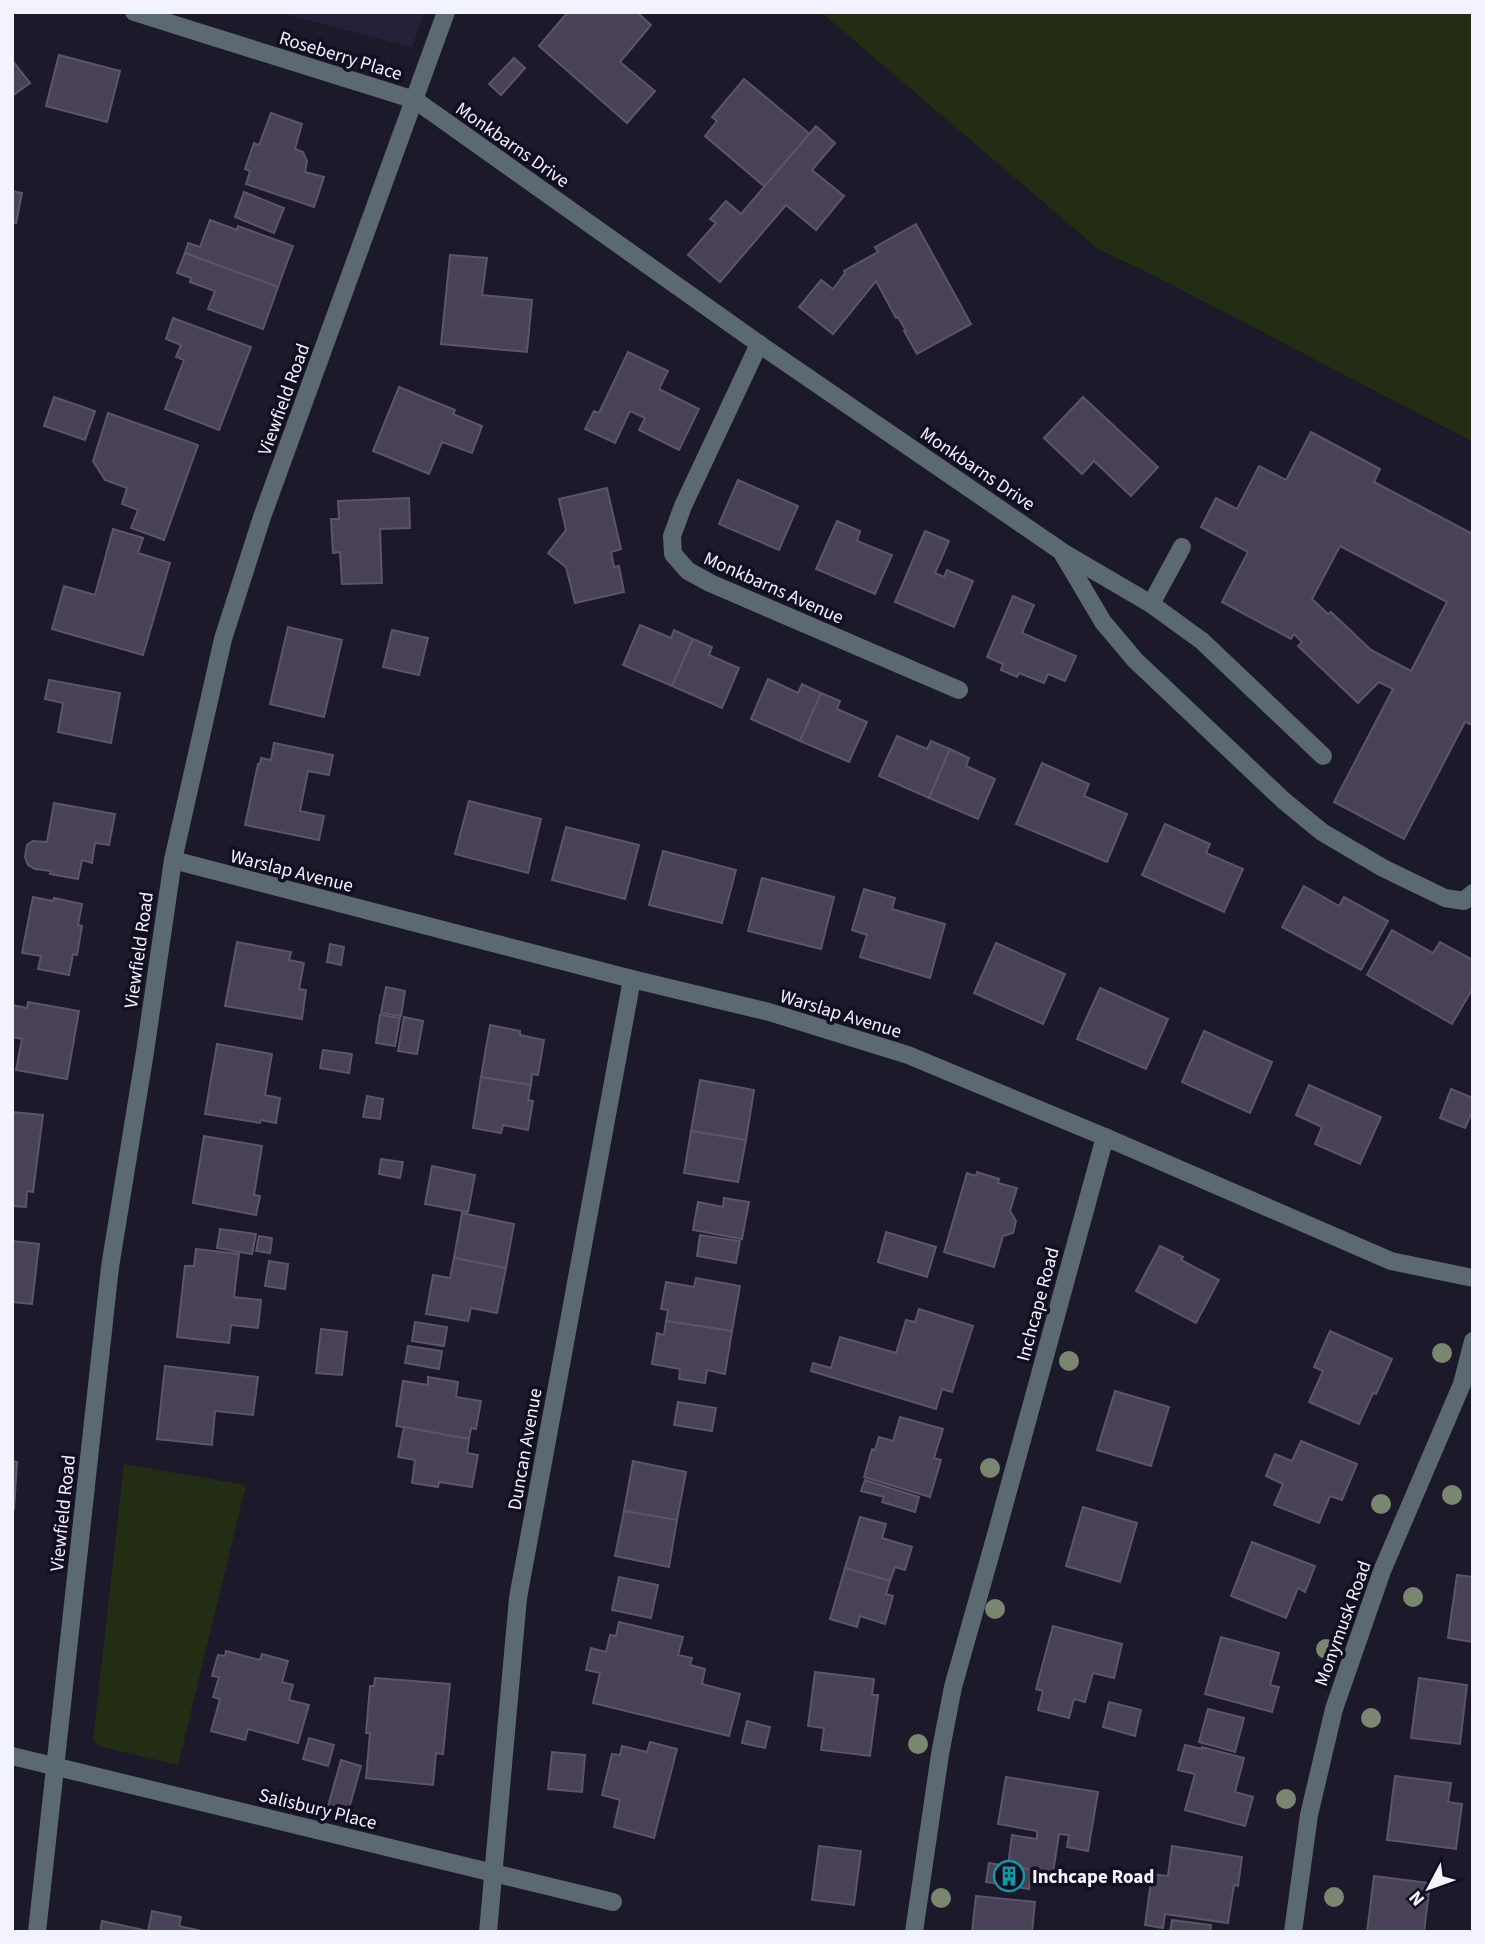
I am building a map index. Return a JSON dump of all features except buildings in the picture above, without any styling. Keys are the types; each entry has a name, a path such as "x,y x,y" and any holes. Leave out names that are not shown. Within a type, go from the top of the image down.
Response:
{"street":[{"name":"Roseberry Place","path":"134,12 415,100"},
{"name":"Viewfield Road","path":"37,1932 110,1267 173,860 223,639 262,517 446,12"},
{"name":"Monkbarns Drive","path":"415,100 759,344 1061,551 1103,622 1135,660 1322,832 1383,868 1445,898 1464,901 1473,893"},
{"name":"Monkbarns Avenue","path":"759,344 683,506 672,536 673,554 688,571 710,583 959,690"},
{"path":"1151,604 1182,547"},
{"path":"1061,551 1151,604 1202,641 1323,756"},
{"name":"Warslap Avenue","path":"173,860 769,1012 908,1055 1391,1261 1473,1278"},
{"name":"Duncan Avenue","path":"488,1932 518,1598 632,979"},
{"name":"Inchcape Road","path":"914,1932 940,1755 953,1687 1105,1138"},
{"name":"Monymusk Road","path":"1293,1932 1309,1815 1334,1709 1382,1571 1462,1384 1473,1341"},
{"name":"Salisbury Place","path":"12,1756 613,1902"}],"shaded area":[{"path":"275,12 424,12 412,47"}],"green space":[{"path":"821,12 1473,12 1473,442 1098,249"},
{"path":"124,1464 246,1485 178,1765 102,1747 96,1745 93,1740"}],"place":[{"name":"Inchcape Road","path":"1009,1876"}]}
